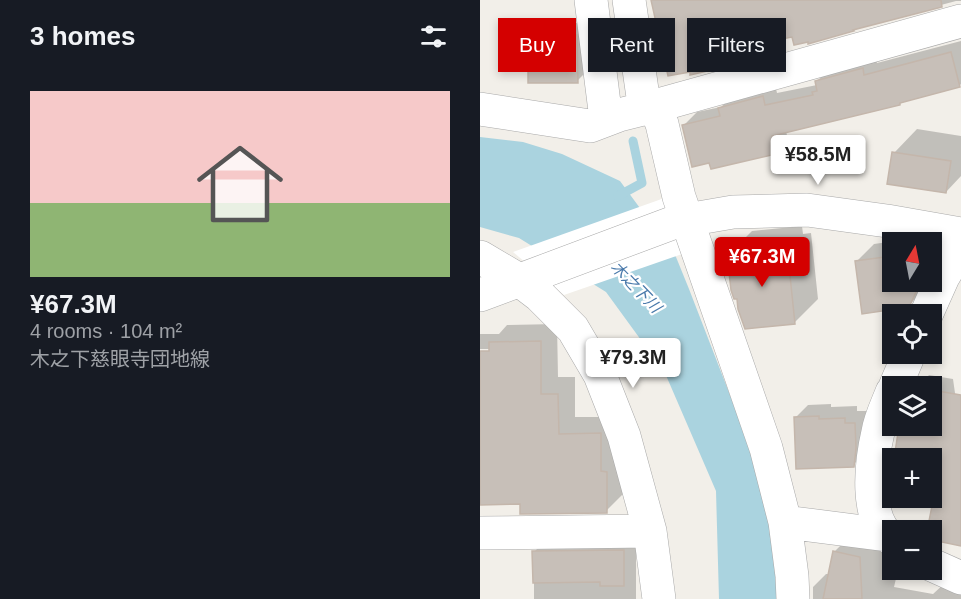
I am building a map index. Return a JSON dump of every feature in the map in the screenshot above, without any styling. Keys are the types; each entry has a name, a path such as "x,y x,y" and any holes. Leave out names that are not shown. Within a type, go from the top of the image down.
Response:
{"street":[{"path":"591,0 606,119"},
{"path":"629,0 643,97 655,106 662,124 679,198 681,221 766,448 785,522 793,599"},
{"path":"480,109 590,126 619,115 961,21"},
{"path":"480,295 681,221 733,212 807,210 887,220 961,234"},
{"path":"931,304 943,277 961,247"},
{"path":"480,257 519,280 540,296 573,329 600,375 624,436 650,531 659,599"},
{"path":"882,420 878,431 872,475 872,503 882,526"},
{"path":"785,522 882,536"},
{"path":"480,533 650,531"},
{"path":"942,569 961,578"}],"water":[{"name":"木之下川","path":"480,137 523,142 562,154 620,181 676,257 752,452 769,525 782,599 719,599 716,491 665,373 606,292 519,238 480,227"}],"pier":[{"path":"670,196 685,253 564,295 513,252"}],"building":[{"path":"651,0 941,0 942,7 808,44 808,42 794,45 792,37 786,38 786,18 687,18 687,72 690,72 668,76 667,72 675,72 675,18 655,18"},
{"path":"577,35 578,83 528,83 528,72 576,72"},
{"path":"951,52 960,87 900,103 900,105 772,136 776,154 711,169 709,163 692,167 682,125 720,116 718,108 763,96 765,105 813,95 812,92 817,91 815,81 863,68 864,75"},
{"path":"892,152 951,161 946,193 887,184"},
{"path":"779,248 780,257 788,256 795,324 745,329 737,299 734,299 731,290 727,254"},
{"path":"882,257 882,292 916,292 910,304 882,304 882,311 862,314 855,261"},
{"path":"541,341 541,394 558,394 559,434 601,433 601,471 607,472 607,513 520,514 520,504 480,505 480,351 489,351 489,342"},
{"path":"942,392 961,395 961,546 942,542 942,520 929,520 932,508 942,508 942,448 896,448 897,436 942,436"},
{"path":"819,416 819,419 845,418 845,423 855,423 854,467 796,469 794,417"},
{"path":"624,550 624,586 600,586 600,582 533,583 532,551"},
{"path":"833,551 860,557 862,599 823,599"}],"waterway":[{"path":"618,196 642,183 633,141"}]}
